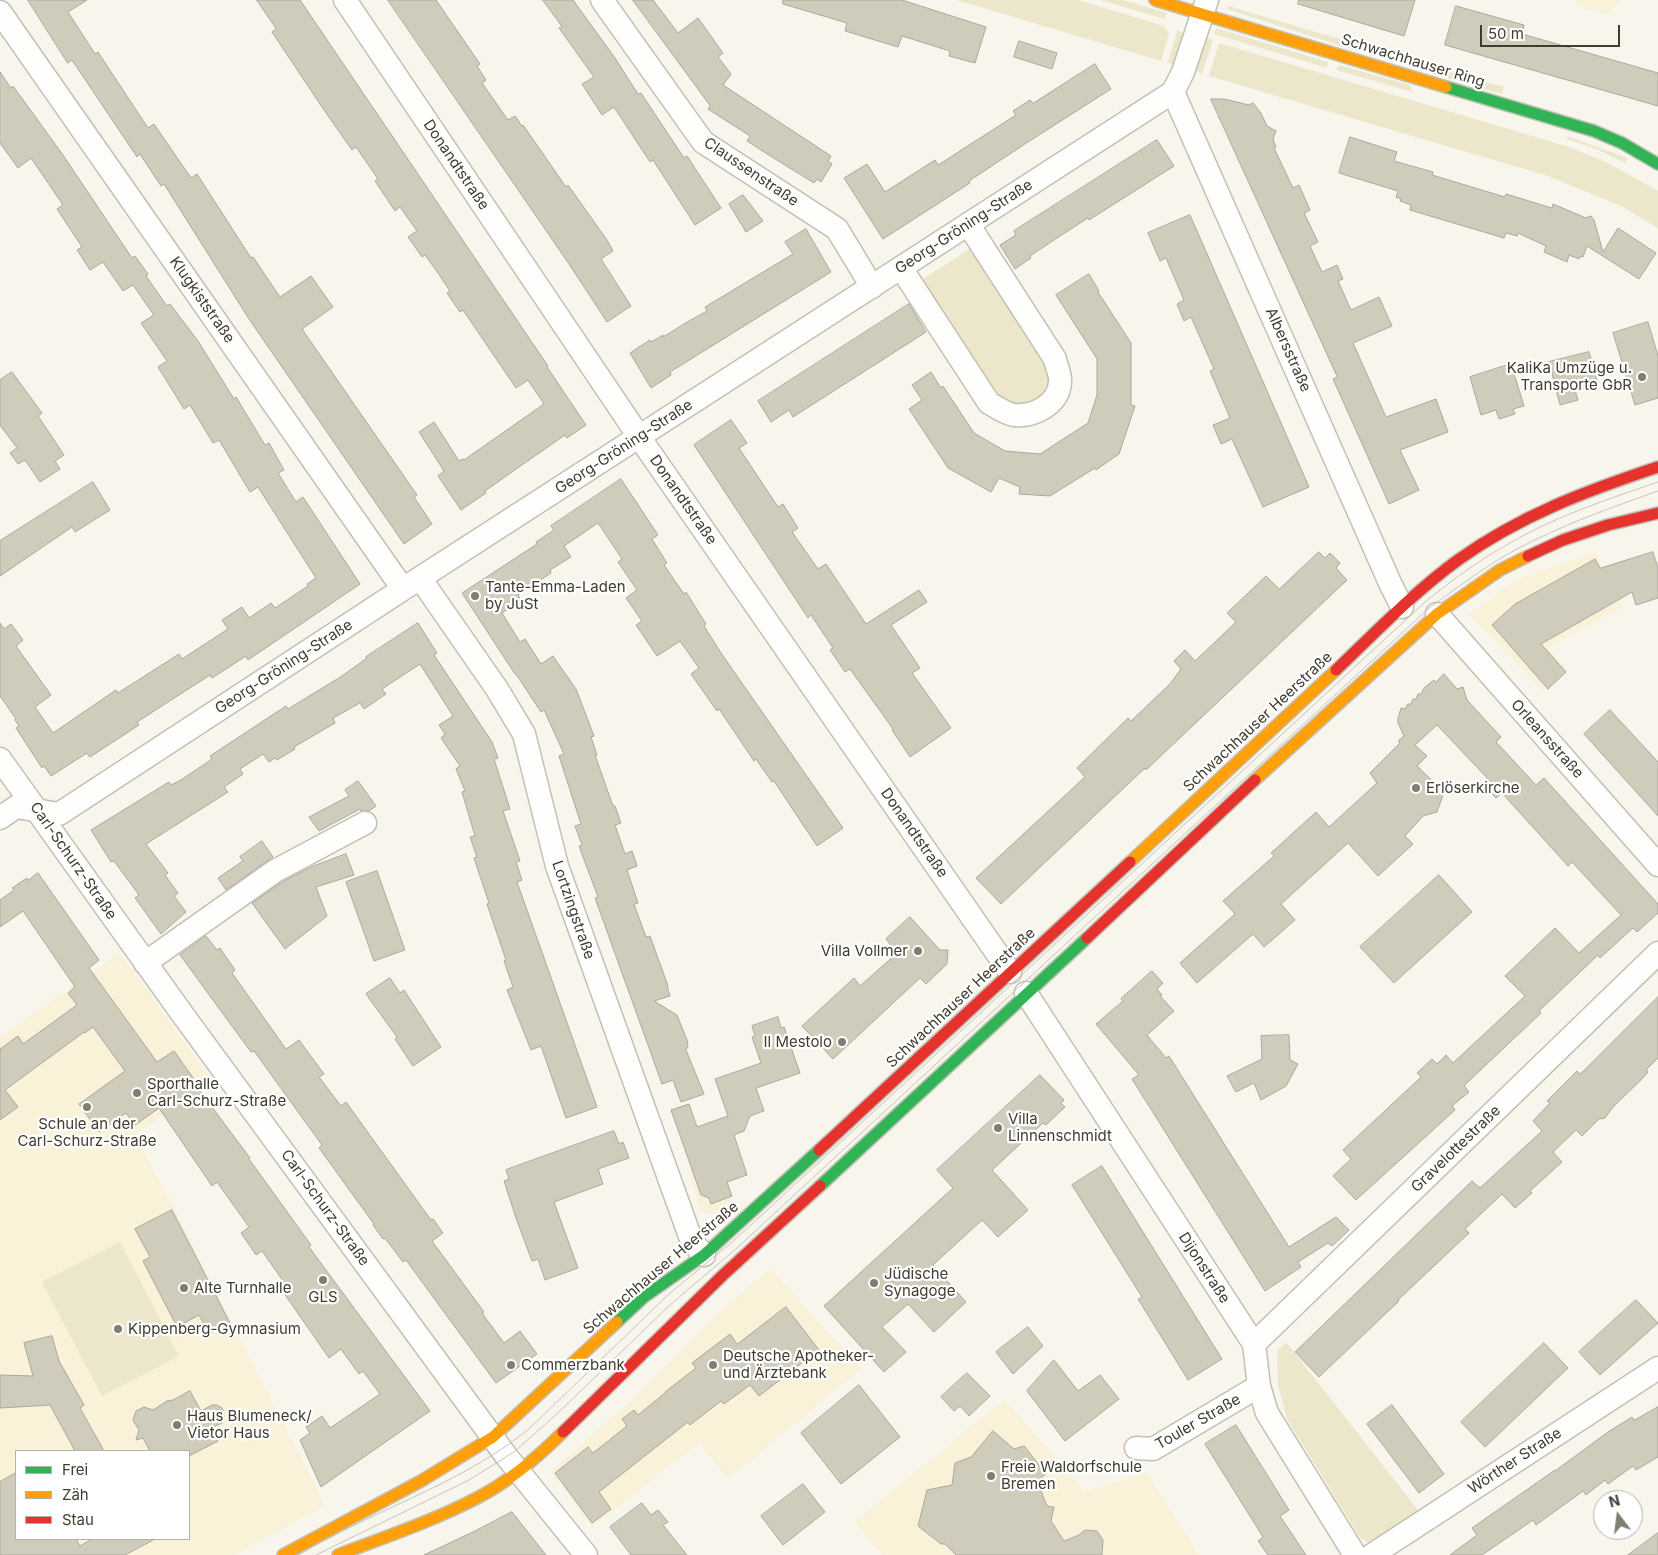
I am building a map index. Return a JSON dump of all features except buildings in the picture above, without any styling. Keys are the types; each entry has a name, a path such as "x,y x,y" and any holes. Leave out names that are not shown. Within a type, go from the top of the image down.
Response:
{"main road":[{"name":"Schwachhauser Ring","path":"1155,0 1204,7 1594,131 1655,157"},
{"name":"Schwachhauser Heerstraße","path":"338,1555 446,1513 479,1497 505,1454 644,1297 704,1255 925,1054 1010,972 1272,731 1402,607 1458,560 1513,525 1556,504 1658,467"},
{"name":"Schwachhauser Heerstraße","path":"283,1555 421,1481 555,1440 722,1276 843,1166 1315,724 1437,614 1500,570 1563,540 1608,525 1658,513"}],"street":[{"name":"Donandtstraße","path":"345,0 640,437 1010,972"},
{"name":"Claussenstraße","path":"602,0 703,142 837,229 872,287"},
{"path":"1173,92 1183,72 1204,7"},
{"name":"Klugkiststraße","path":"0,12 412,583"},
{"name":"Georg-Gröning-Straße","path":"0,818 16,807 59,814 412,583 1173,92"},
{"name":"Albersstraße","path":"1173,92 1402,607"},
{"path":"901,268 989,403 1013,415 1031,414 1047,407 1056,394 1060,381 1055,359 968,224"},
{"name":"Lortzingstraße","path":"412,583 497,689 524,734 557,866 692,1242 704,1255"},
{"name":"Orleansstraße","path":"1437,614 1658,865"},
{"name":"Carl-Schurz-Straße","path":"0,759 146,963 505,1454 586,1555"},
{"path":"146,963 275,871 365,824"},
{"name":"Gravelottestraße","path":"1254,1344 1658,953"},
{"name":"Dijonstraße","path":"1026,993 1254,1344 1259,1386 1267,1413 1355,1555"},
{"name":"Wörther Straße","path":"1372,1555 1658,1368"},
{"name":"Touler Straße","path":"1136,1448 1153,1449 1259,1386"}],"shaded area":[{"path":"957,0 1078,0 1164,26 1169,33 1161,61"},
{"path":"1100,0 1123,0 1167,13 1165,19"},
{"path":"1575,0 1622,0 1609,14 1585,8"},
{"path":"1228,6 1360,45 1357,51 1227,9"},
{"path":"1216,28 1328,62 1327,68 1214,34"},
{"path":"1177,31 1185,33 1177,65 1168,63"},
{"path":"1205,38 1213,40 1202,74 1195,71"},
{"path":"1219,43 1566,146 1608,163 1658,191 1658,228 1621,206 1548,176 1209,76"},
{"path":"1419,63 1504,87 1502,94 1420,70"},
{"path":"1339,65 1410,85 1412,92 1336,70"},
{"path":"1567,136 1628,158 1625,163 1594,148 1567,139"},
{"path":"973,247 1049,364 1049,388 1043,398 1013,409 999,401 920,281"},
{"path":"1595,552 1625,606 1548,648 1567,671 1545,692 1469,615 1524,577"},
{"name":"Kippenberg-Gymnasium","path":"120,953 212,1080 135,1135 325,1506 234,1555 0,1555 0,1037"},
{"path":"717,1162 731,1200 716,1213 708,1214 701,1210 688,1171"},
{"path":"120,1242 179,1356 102,1396 42,1282"},
{"path":"770,1269 861,1368 728,1479 699,1442 592,1527 551,1472 620,1411 718,1314"},
{"path":"1286,1342 1418,1510 1375,1544 1365,1541 1359,1536 1287,1419 1278,1385 1277,1351"},
{"name":"Freie Waldorfschule Bremen","path":"1005,1399 1084,1492 1147,1473 1199,1555 882,1555 855,1522"}],"tram line":[{"path":"298,1555 470,1469 531,1427 670,1293 731,1243 765,1212 1425,602 1463,573 1540,527 1598,503 1658,482"},
{"path":"316,1555 469,1480 514,1452 560,1411 671,1304 737,1248 1428,609 1482,570 1534,540 1604,510 1658,491"}],"traffic: fast":[{"path":"1446,87 1594,131 1622,143 1658,164"},
{"path":"820,1186 1087,938"},
{"path":"617,1322 644,1297 704,1255 819,1150"}],"traffic: slow":[{"path":"1155,0 1446,87"},
{"path":"1255,780 1437,614 1500,570 1528,556"},
{"path":"1130,862 1336,670"},
{"path":"283,1555 421,1481 493,1437 617,1322"},
{"path":"338,1555 426,1521 477,1498 522,1468 563,1432"}],"traffic: jam":[{"path":"1336,670 1426,585 1482,544 1530,517 1580,495 1658,467"},
{"path":"1528,556 1563,540 1608,525 1658,513"},
{"path":"1087,938 1255,780"},
{"path":"819,1150 1130,862"},
{"path":"563,1432 722,1276 820,1186"}],"place":[{"name":"KaliKa Umzüge u. Transporte GbR","path":"1642,377"},
{"name":"Tante-Emma-Laden by JuSt","path":"475,596"},
{"name":"Erlöserkirche","path":"1416,788"},
{"name":"Villa Vollmer","path":"918,951"},
{"name":"Il Mestolo","path":"842,1042"},
{"name":"Sporthalle Carl-Schurz-Straße","path":"137,1093"},
{"name":"Schule an der Carl-Schurz-Straße","path":"87,1107"},
{"name":"Villa Linnenschmidt","path":"998,1128"},
{"name":"GLS","path":"323,1280"},
{"name":"Jüdische Synagoge","path":"874,1283"},
{"name":"Alte Turnhalle","path":"184,1288"},
{"name":"Kippenberg-Gymnasium","path":"118,1329"},
{"name":"Commerzbank","path":"511,1365"},
{"name":"Deutsche Apotheker- und Ärztebank","path":"713,1365"},
{"name":"Haus Blumeneck/ Vietor Haus","path":"177,1425"},
{"name":"Freie Waldorfschule Bremen","path":"991,1476"}]}
